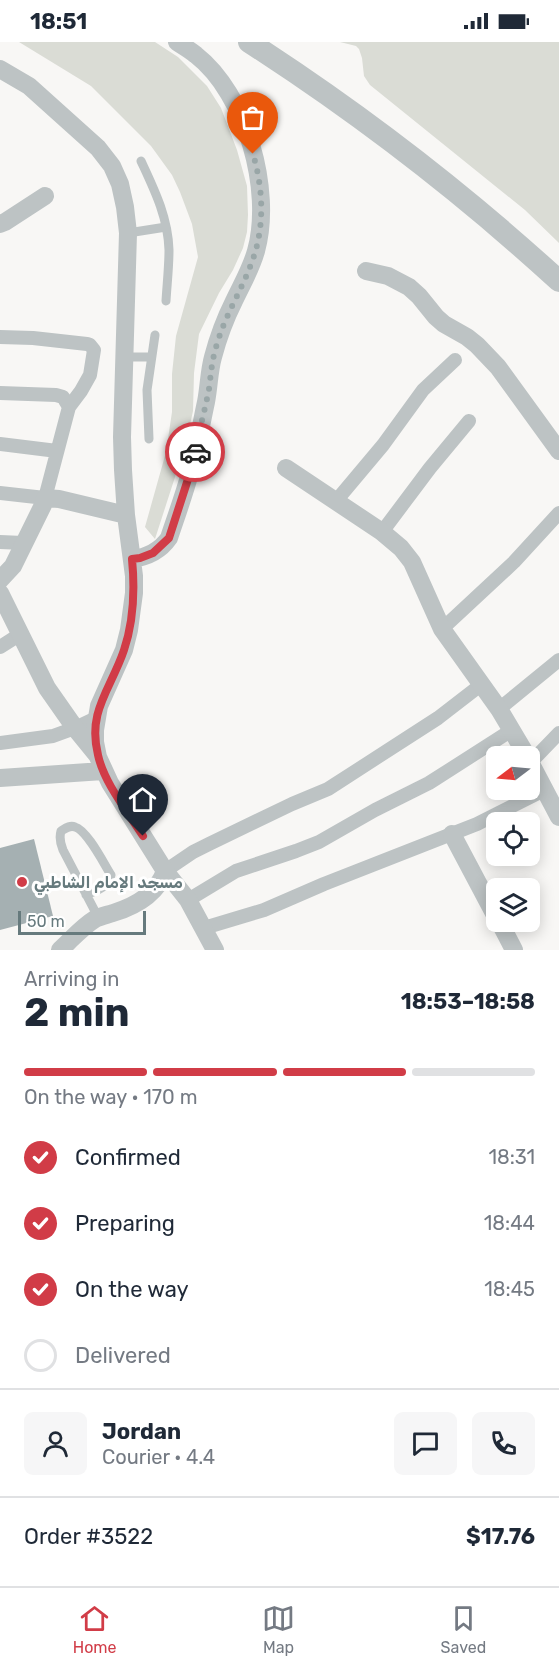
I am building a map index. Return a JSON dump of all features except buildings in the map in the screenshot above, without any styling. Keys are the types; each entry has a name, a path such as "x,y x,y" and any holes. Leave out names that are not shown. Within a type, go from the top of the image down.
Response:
{"street":[{"path":"132,559 153,553 169,538 190,473 209,389 215,350 224,322 250,267 258,242 262,217 258,170 249,137 234,103 218,79 197,56 177,42"},
{"path":"249,42 312,84 411,156 512,238 559,281"},
{"path":"0,69 29,86 98,148 112,166 120,184 125,207 128,233 122,437 126,514 134,593 124,650 96,718 95,742 101,764"},
{"path":"0,224 45,196"},
{"path":"366,271 388,276 409,287 444,324 477,345 498,367 559,451"},
{"path":"0,337 87,344 94,350 90,375 69,407 43,505 13,566 0,580"},
{"path":"336,501 423,390 455,360"},
{"path":"0,393 56,395 63,397 69,407"},
{"path":"382,532 469,421"},
{"path":"0,444 57,451"},
{"path":"286,468 393,540 411,562 442,629 499,709 521,746"},
{"path":"0,493 45,498 126,514"},
{"path":"442,629 514,562 559,513"},
{"path":"0,542 23,543"},
{"path":"0,593 47,688 101,764 165,871 188,900 215,950"},
{"path":"0,647 19,634"},
{"path":"499,709 559,660"},
{"path":"60,950 83,927 98,917 146,898 161,882 165,871 193,852 328,789 438,718 482,684"},
{"path":"0,743 65,732 96,718"},
{"path":"188,900 236,871 319,842 429,783 512,730"},
{"path":"540,752 559,734"},
{"path":"0,778 101,764"},
{"path":"540,782 558,813"},
{"path":"204,928 264,910 477,824 544,790"},
{"path":"452,834 486,898"},
{"path":"505,932 514,950"}],"lane":[{"path":"141,161 158,198 166,227 169,251 166,301"},
{"path":"128,233 166,227"},
{"path":"149,439 147,390 155,335"},
{"path":"124,357 151,357"},
{"path":"86,895 105,886 111,875 85,834 69,826 61,831 60,845 86,895 98,917"}],"shaded area":[{"path":"19,42 155,42 178,57 207,86 221,108 237,150 247,186 247,232 243,248 199,334 194,373 193,411 186,443 155,539 145,527 166,452 172,412 172,374 176,336 198,257 192,224 172,175 151,146 91,86"},
{"path":"340,42 559,42 559,243 525,210 370,85 364,76 359,49"}],"way so far":[{"path":"195,452 209,389 212,360 224,322 250,267 260,234 262,201 258,170 253,154"}],"place":[{"name":"مسجد الإمام الشاطبي","path":"22,882"}],"route":[{"path":"143,836 103,771 95,742 96,718 124,650 129,630 134,593 132,559 153,553 169,538 195,452"}]}
